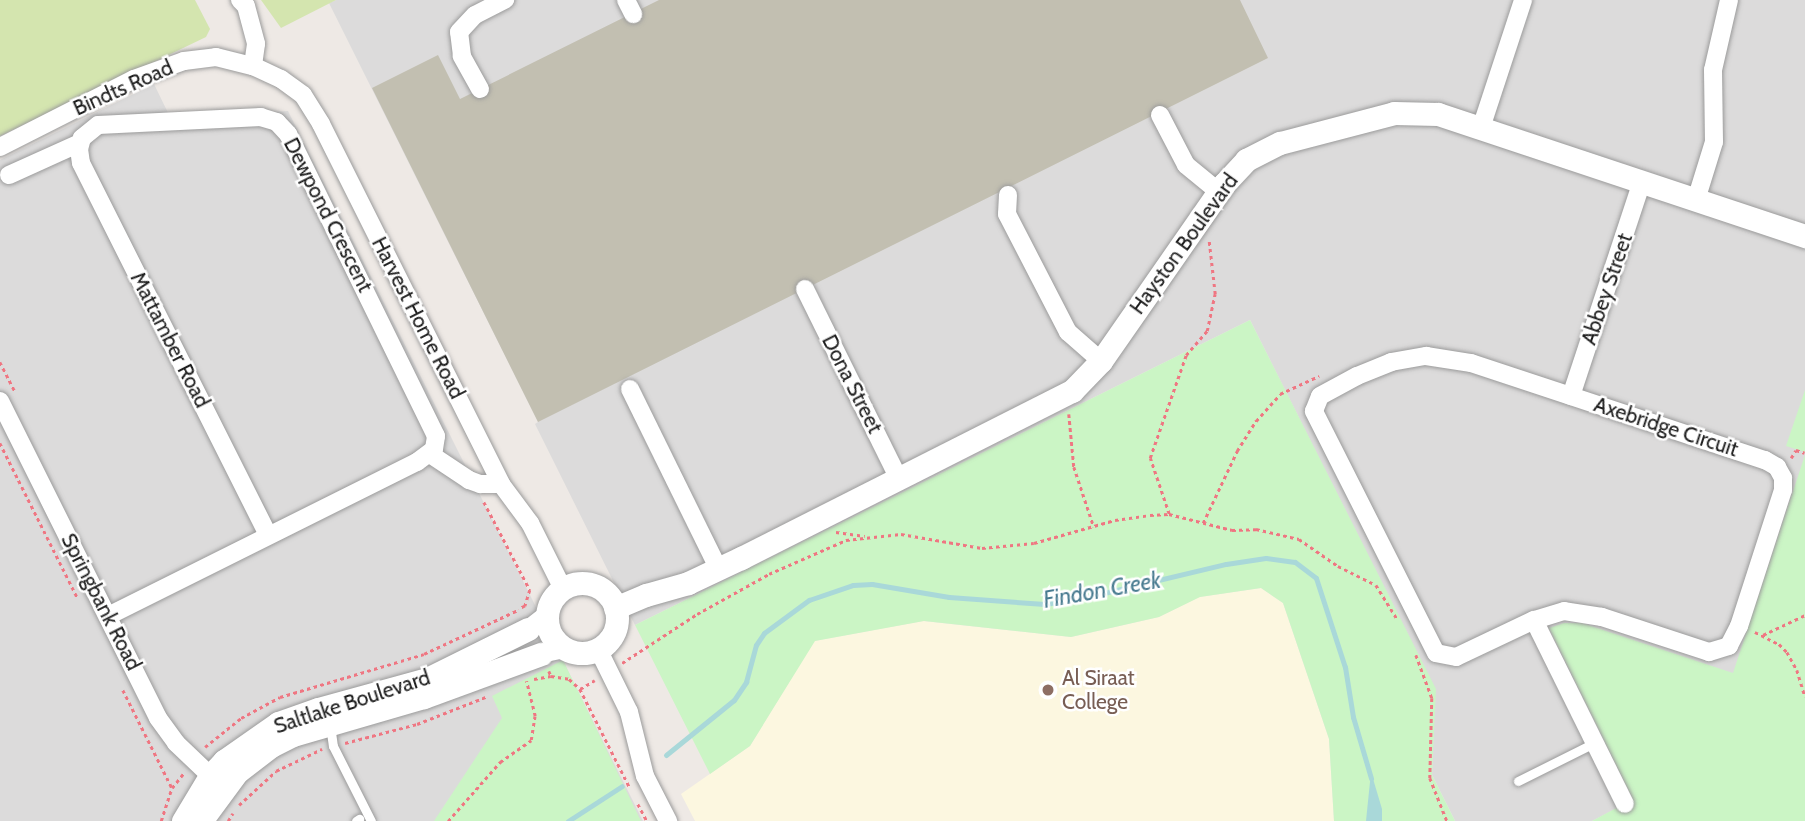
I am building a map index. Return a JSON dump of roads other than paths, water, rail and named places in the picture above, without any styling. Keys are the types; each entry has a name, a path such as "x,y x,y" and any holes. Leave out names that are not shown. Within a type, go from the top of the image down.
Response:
{"street":[{"path":"240,0 246,6 256,44 253,65"},
{"path":"480,89 462,55 459,32 466,21 505,0"},
{"path":"1481,128 1523,0"},
{"path":"1696,200 1714,142 1713,70 1729,0"},
{"name":"Bindts Road","path":"0,147 134,79 184,61 216,57 253,65"},
{"name":"Harvest Home Road","path":"253,65 281,79 303,95 321,124 501,484 530,523 563,589"},
{"name":"Hayston Boulevard","path":"615,608 688,583 1062,397 1084,381 1101,361 1235,171 1259,152 1280,143 1394,113 1425,113 1481,128 1805,236"},
{"path":"1160,115 1186,165 1219,192"},
{"name":"Dewpond Crescent","path":"9,175 80,143 91,128 106,122 261,117 277,122 288,134 434,427 436,442 430,454"},
{"name":"Mattamber Road","path":"80,143 81,163 268,535"},
{"name":"Abbey Street","path":"1571,396 1642,181"},
{"path":"1008,195 1007,214 1062,321 1074,339 1101,361"},
{"name":"Dona Street","path":"805,289 899,478"},
{"name":"Axebridge Circuit","path":"1426,356 1471,363 1571,396 1765,460 1777,467 1783,478 1783,490 1739,626 1728,646 1709,652 1584,612 1564,611 1534,620 1456,657 1436,653 1315,416 1316,401 1327,392 1391,362 1426,356"},
{"path":"630,389 718,568"},
{"name":"Springbank Road","path":"0,401 168,733 219,775"},
{"path":"108,616 430,454 469,480 480,484 501,484"},
{"path":"573,584 594,586 604,591 615,608 614,632 598,649 576,653 565,649 551,634 548,614 556,595 563,589 573,584"},
{"name":"Saltlake Boulevard","path":"183,821 219,775 278,723 427,678 528,629 548,614"},
{"path":"1534,620 1625,804"},
{"name":"Saltlake Boulevard","path":"201,821 219,775 244,766 293,734 424,697 541,654 565,649"},
{"path":"598,649 629,712 645,776 668,821"}],"lane":[{"path":"330,723 333,746 371,821"},
{"path":"1518,781 1594,743"}],"water":[{"path":"1371,772 1382,809 1382,821 1366,821"}],"waterway":[{"name":"Findon Creek","path":"666,755 734,700 746,682 756,645 764,633 809,600 853,585 872,584 949,597 1045,604 1083,598 1226,564 1266,558 1295,562 1316,578 1345,667 1353,717 1371,778"},
{"name":"Findon Creek","path":"568,821 622,786"}],"place":[{"name":"Al Siraat College","path":"1048,690"}]}
